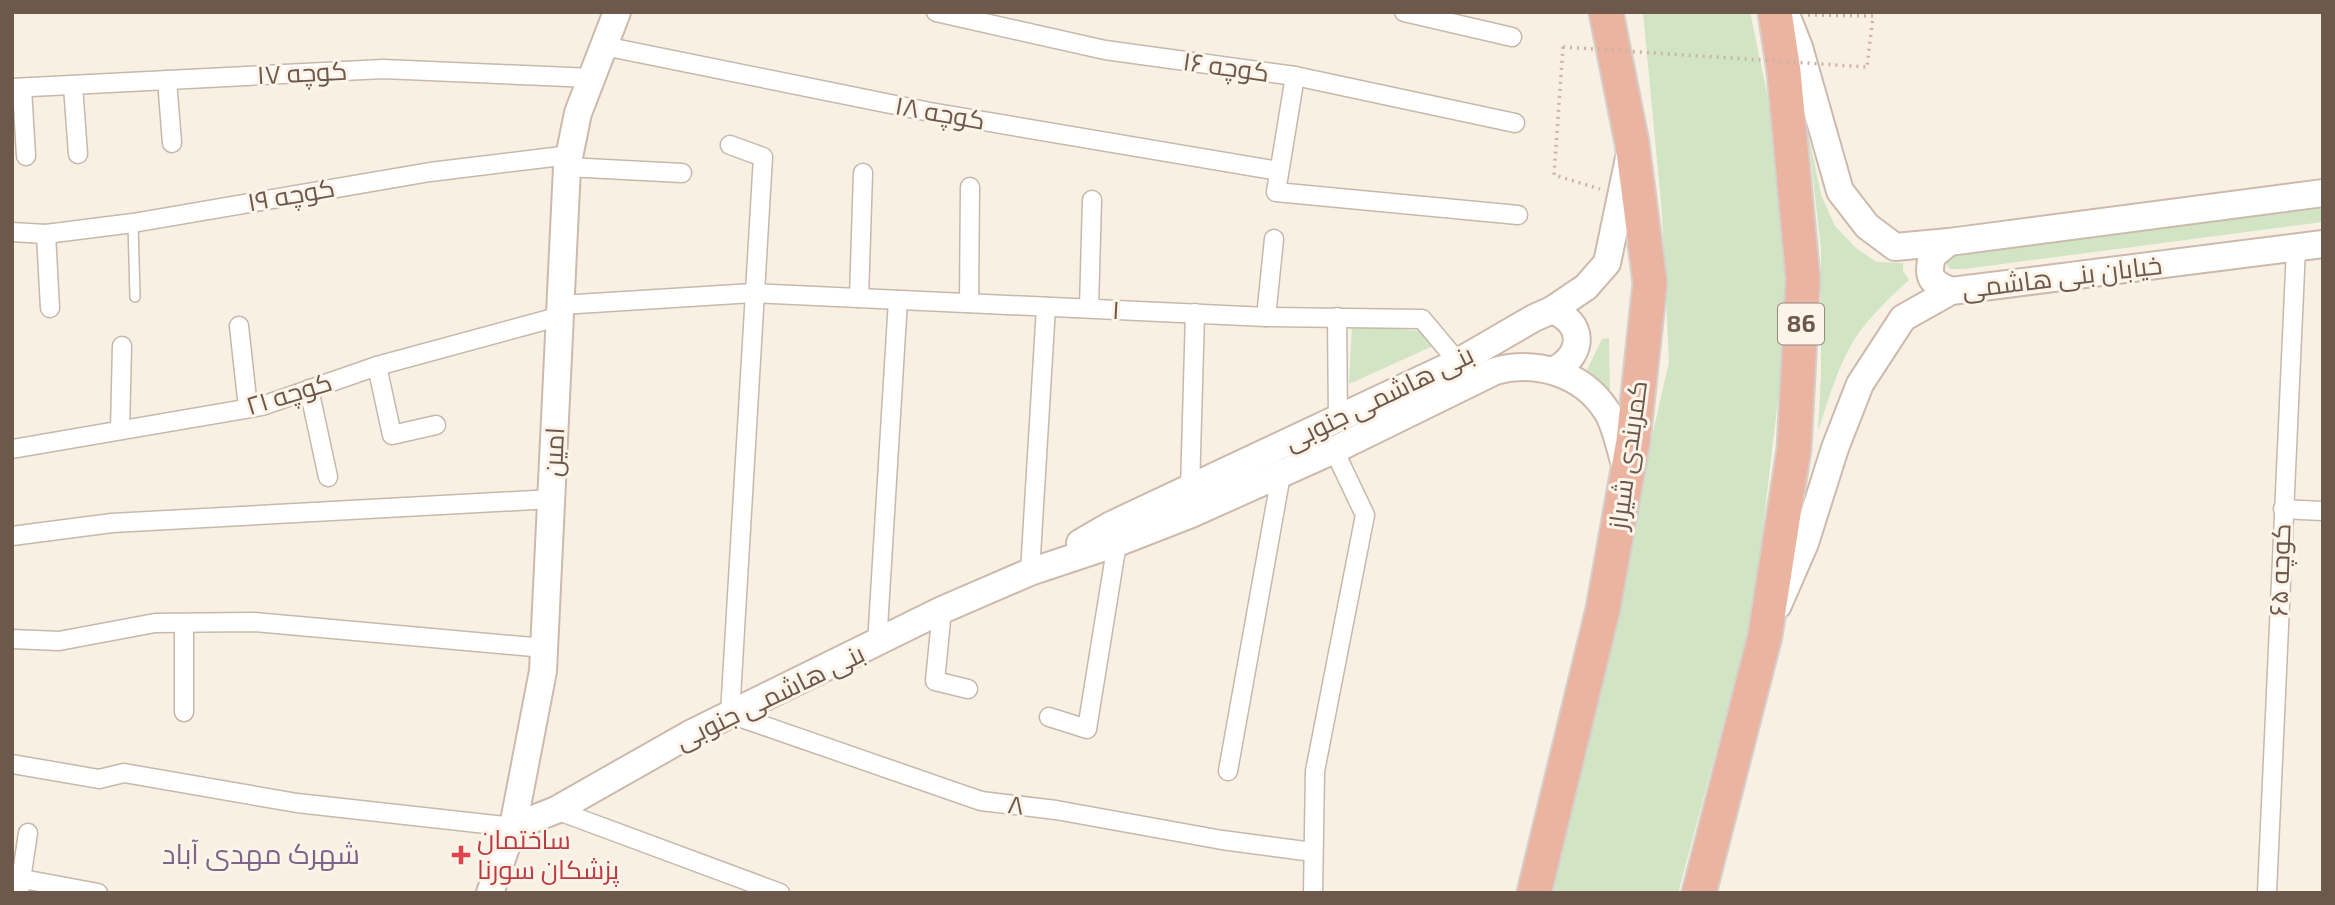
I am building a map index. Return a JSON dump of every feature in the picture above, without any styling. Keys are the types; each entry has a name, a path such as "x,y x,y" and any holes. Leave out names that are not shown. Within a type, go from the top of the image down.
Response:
{"highway":[{"name":"کمربندی شیراز","path":"1534,893 1603,609 1633,441 1650,284 1632,143 1606,12"},
{"name":"86","path":"1699,893 1765,636 1794,449 1803,279 1784,72 1782,13"}],"street":[{"name":"امین","path":"490,893 513,827 543,671 568,161 578,113 617,12"},
{"name":"کوچه ۱۶","path":"936,12 1105,50 1295,76 1515,123"},
{"path":"1404,12 1512,37"},
{"name":"خیابان بنی هاشمی","path":"1782,13 1799,47 1840,191 1867,226 1895,247 2323,192"},
{"name":"کوچه ۱۸","path":"604,46 930,113 1279,172"},
{"name":"کوچه ۱۷","path":"17,88 383,69 592,78"},
{"path":"1295,76 1276,192 1518,215"},
{"path":"167,80 172,143"},
{"path":"73,86 78,154"},
{"path":"17,88 26,156"},
{"name":"بنی هاشمی جنوبی","path":"1030,572 1111,526 1458,362 1552,310 1586,287 1607,264 1632,143"},
{"path":"730,145 763,157 730,714"},
{"name":"کوچه ۱۹","path":"12,232 46,233 133,223 430,172 568,161 682,173"},
{"path":"859,298 863,173"},
{"path":"969,303 970,187"},
{"path":"1089,309 1092,200"},
{"path":"46,233 50,308"},
{"path":"1266,317 1274,239"},
{"path":"1949,242 1931,256 1928,272 1934,283 1951,291"},
{"name":"خیابان بنی هاشمی","path":"1765,636 1805,543 1835,448 1860,384 1903,318 1951,291 2323,244"},
{"name":"کوچه ۶۵","path":"2267,893 2296,248"},
{"name":"۱","path":"561,311 753,293 1266,317 1422,319 1458,362"},
{"path":"877,644 898,300"},
{"path":"1030,572 1046,307"},
{"path":"1552,310 1570,321 1576,332 1577,345 1566,364 1555,370"},
{"name":"کوچه ۲۱","path":"12,449 262,405 377,366 561,311"},
{"path":"1190,489 1195,313"},
{"path":"1337,317 1338,420"},
{"path":"239,326 247,408"},
{"path":"120,430 122,346"},
{"path":"377,366 392,435 436,425"},
{"name":"بنی هاشمی جنوبی","path":"513,827 556,810 730,714 942,610 1030,572 1189,515 1281,475 1495,371 1510,367 1555,370 1583,386 1607,410 1627,474"},
{"path":"309,389 328,477"},
{"path":"1313,893 1315,771 1365,514 1334,450"},
{"path":"1228,771 1281,475"},
{"path":"12,536 112,523 552,499"},
{"path":"2283,509 2323,511"},
{"path":"1049,717 1087,729 1117,543"},
{"path":"942,610 935,681 968,689"},
{"path":"12,639 59,641 155,623 254,622 544,648"},
{"path":"184,623 184,712"},
{"name":"۸","path":"730,714 981,801 1056,810 1222,841 1313,852"},
{"path":"12,764 99,779 124,773 297,803 513,827"},
{"path":"556,810 780,893"},
{"path":"29,833 17,883 88,892"}],"lane":[{"path":"133,223 135,297"}],"path":[{"path":"1621,195 1554,174 1563,47 1867,67 1873,16 1782,13"}],"green space":[{"path":"1643,12 1750,12 1768,98 1788,314 1753,614 1678,893 1548,893 1669,362 1662,213"},
{"path":"1808,133 1821,195 1835,226 1856,248 1876,262 1903,263 1903,271 1909,280 1873,316 1854,340 1838,373 1818,431 1821,250"},
{"path":"2323,207 2323,222 1964,269 1950,269 1944,260 1963,253"},
{"path":"1352,325 1420,331 1433,346 1349,384"},
{"path":"1609,338 1610,396 1587,370 1602,339"}],"place":[{"name":"ساختمان پزشکان سورنا","path":"461,855"}],"district":[{"name":"شهرک مهدی آباد","path":"261,854"}]}
